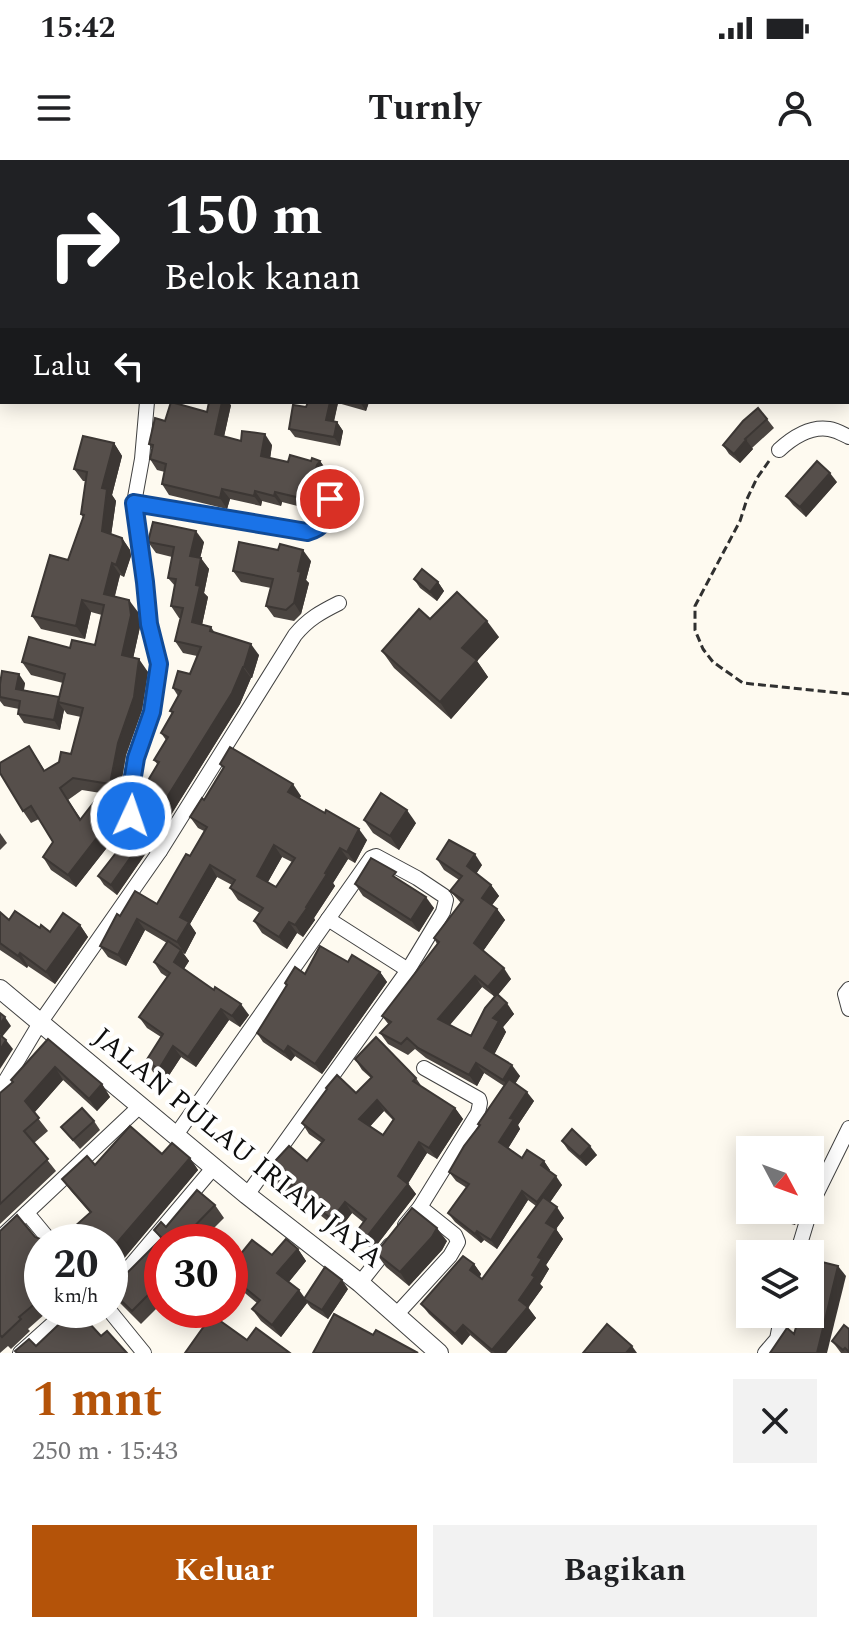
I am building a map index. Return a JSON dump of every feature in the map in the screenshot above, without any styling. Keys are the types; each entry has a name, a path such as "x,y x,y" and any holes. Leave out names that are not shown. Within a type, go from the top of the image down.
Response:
{"street":[{"path":"147,404 134,503 149,624 159,664 152,712 136,758 129,803 137,829 160,851"},
{"path":"779,450 802,433 827,428 849,437"},
{"path":"134,503 307,532 319,528 325,520 334,478"},
{"path":"0,1090 40,1023 160,851 295,635 315,615 339,603"},
{"path":"176,1135 366,862 373,856 417,878 444,896 443,912 408,970 247,1195"},
{"path":"328,919 408,970"},
{"name":"JALAN PULAU IRIAN JAYA","path":"0,989 139,1107 360,1283 439,1353"},
{"path":"849,989 845,994 849,1009"},
{"path":"360,1283 420,1207 478,1113 479,1099 424,1068"},
{"path":"0,1238 139,1107"},
{"path":"801,1240 813,1201 849,1128"},
{"path":"128,1269 214,1167"},
{"path":"396,1315 450,1256 458,1242 455,1235 420,1207"},
{"path":"27,1213 36,1224"},
{"path":"20,1353 48,1328"},
{"path":"124,1328 144,1353"},
{"path":"765,1353 777,1339 779,1328"}],"path":[{"path":"779,450 757,478 740,521 695,606 695,630 713,662 743,683 849,694"}],"building":[{"path":"170,404 207,412 209,404 222,404 215,434 241,441 242,431 265,434 261,456 288,462 290,455 320,461 309,500 275,492 274,496 255,491 254,496 222,489 220,498 162,484 166,464 150,459 153,445 149,444 155,418 165,421"},
{"path":"307,404 330,404 326,420 337,422 334,437 289,429 293,405 306,407"},
{"path":"758,408 767,419 734,454 723,445"},
{"path":"83,436 114,443 102,488 107,489 102,531 122,538 123,544 116,565 112,563 104,594 129,600 131,615 122,655 139,659 134,697 118,743 110,784 73,778 60,788 80,820 98,797 116,813 68,875 43,857 53,842 31,806 23,811 0,773 0,763 29,746 44,771 59,762 61,752 71,754 83,708 58,702 65,674 22,662 29,637 70,648 72,640 95,645 104,605 82,600 76,626 32,616 50,555 68,560 84,515 81,514 87,472 74,469"},
{"path":"817,461 830,473 800,507 786,496"},
{"path":"153,522 196,531 190,556 201,558 196,585 200,586 192,622 251,644 232,693 161,807 140,794 159,762 154,760 168,737 161,733 181,691 173,688 178,671 190,674 201,647 175,641 183,608 171,606 176,579 168,578 174,547 148,542"},
{"path":"239,542 278,550 280,544 303,550 294,603 286,610 266,606 273,579 233,571"},
{"path":"422,569 438,582 430,592 414,579"},
{"path":"457,592 487,621 462,648 477,660 440,702 382,651 419,609 430,619"},
{"path":"2,671 19,674 16,689 59,697 54,720 18,714 20,701 0,697"},
{"path":"230,747 293,784 288,792 359,829 347,852 340,848 307,908 295,925 289,922 279,937 254,921 263,908 230,888 235,880 210,865 180,917 189,922 177,942 137,919 118,955 100,946 117,914 120,916 135,891 157,904 186,854 190,856 207,827 190,817 224,767 220,764","holes":["274,845 295,858 276,887 257,876"]},
{"path":"381,793 407,810 390,836 364,820"},
{"path":"130,835 140,844 111,885 98,876"},
{"path":"449,840 475,854 467,866 491,885 482,898 497,909 474,943 504,968 488,987 475,976 438,1019 471,1036 485,1008 497,994 507,1003 493,1018 499,1021 484,1048 512,1065 503,1080 476,1063 469,1075 418,1048 407,1038 401,1044 380,1033 391,1022 382,1016 439,942 434,938 463,900 450,891 462,876 437,859"},
{"path":"371,858 396,872 393,876 426,897 411,920 355,884"},
{"path":"15,911 50,932 63,913 80,925 46,972 0,943 0,912 9,920"},
{"path":"168,941 181,950 174,962 214,990 215,987 241,1004 232,1016 221,1009 188,1057 173,1046 159,1069 146,1061 163,1034 139,1017 170,973 154,962"},
{"path":"320,946 348,962 352,955 380,972 315,1064 288,1046 284,1052 257,1033 295,967 305,974"},
{"path":"0,1035 6,1040 0,1050"},
{"path":"376,1037 416,1078 413,1081 455,1108 429,1148 419,1142 398,1176 408,1184 365,1239 356,1232 366,1219 345,1202 332,1219 290,1181 284,1188 265,1172 289,1146 307,1161 324,1140 302,1123 337,1075 356,1093 372,1077 355,1059","holes":["377,1100 394,1119 383,1135 359,1119"]},
{"path":"48,1039 102,1084 89,1099 55,1067 25,1101 39,1118 24,1131 48,1159 0,1204 0,1093 13,1082 11,1080"},
{"path":"509,1079 527,1092 499,1142 522,1158 527,1150 544,1161 541,1165 556,1176 537,1202 522,1191 491,1240 477,1231 475,1234 448,1213 469,1184 449,1172"},
{"path":"82,1108 94,1121 73,1140 61,1127"},
{"path":"130,1126 162,1154 172,1143 190,1158 128,1230 128,1224 77,1224 91,1212 62,1179 87,1156 95,1165"},
{"path":"572,1129 590,1146 580,1157 562,1141"},
{"path":"197,1190 215,1205 197,1224 169,1224"},
{"path":"543,1197 557,1207 546,1223 556,1229 538,1257 542,1259 532,1275 535,1277 519,1300 528,1307 492,1350 463,1325 455,1334 421,1304 463,1256 474,1264 470,1270 482,1279"},
{"path":"412,1208 437,1228 400,1272 376,1253"},
{"path":"17,1215 24,1224 24,1313 2,1337 0,1335 0,1231"},
{"path":"286,1239 298,1249 277,1273 299,1290 272,1325 252,1309 260,1300 248,1290 248,1245 252,1240 272,1255"},
{"path":"144,1256 144,1299 132,1311 128,1307 128,1272"},
{"path":"824,1262 838,1266 824,1324"},
{"path":"325,1267 342,1280 322,1310 304,1299"},
{"path":"334,1314 373,1335 376,1330 418,1353 313,1353"},
{"path":"607,1324 632,1346 626,1353 583,1353"},
{"path":"844,1325 849,1329 849,1352 832,1341"},
{"path":"55,1328 94,1328 101,1336 107,1331 127,1353 15,1351 29,1339 36,1346"},
{"path":"203,1328 230,1328 247,1340 256,1328 290,1353 185,1353"},
{"path":"787,1328 794,1334 796,1328 823,1328 817,1353 770,1353"}],"route":[{"path":"131,816 129,803 136,758 152,712 159,664 151,638 134,503 307,532 319,528 325,520 330,499"}]}
